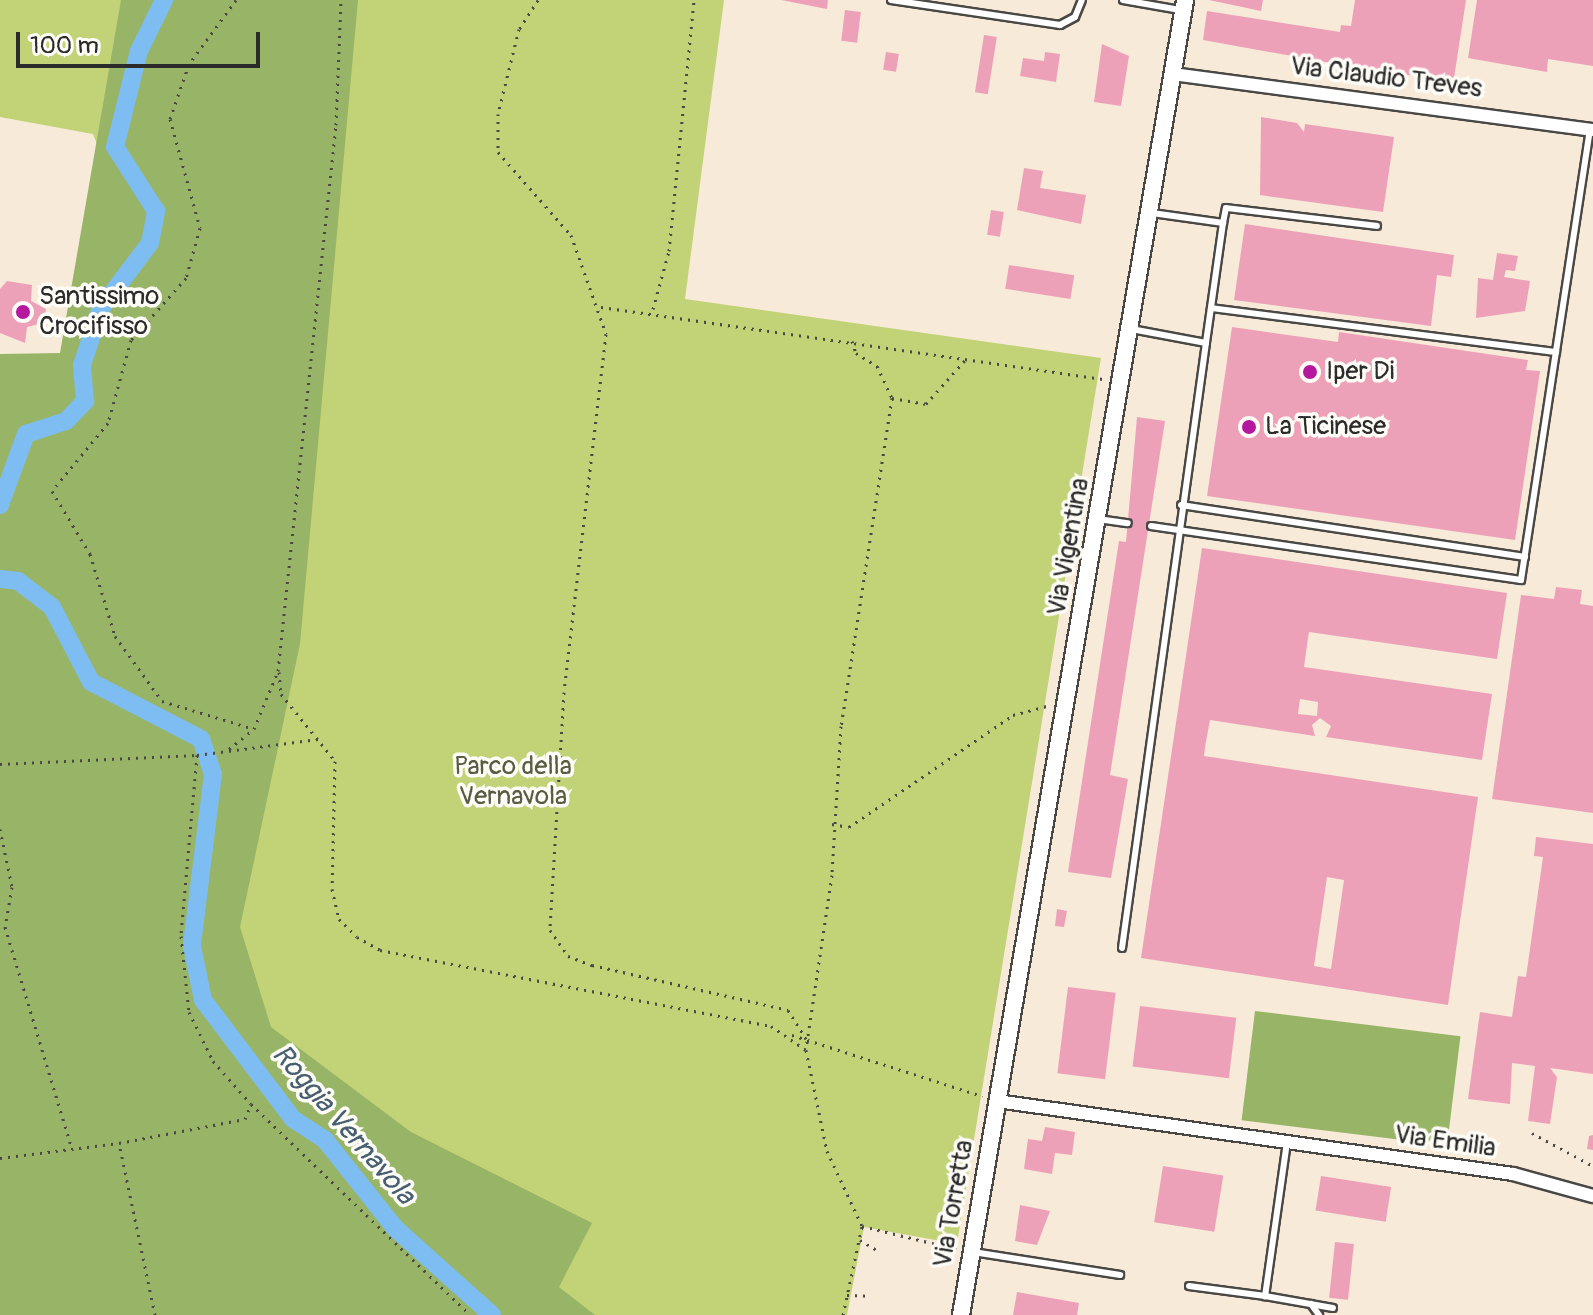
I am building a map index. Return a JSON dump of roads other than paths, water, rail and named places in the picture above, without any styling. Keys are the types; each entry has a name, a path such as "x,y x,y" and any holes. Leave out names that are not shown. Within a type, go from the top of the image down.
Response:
{"street":[{"name":"Via Vigentina","path":"997,1101 1184,5"},
{"name":"Via Claudio Treves","path":"1173,74 1592,129"},
{"name":"Via Emilia","path":"997,1101 1513,1174 1593,1196"},
{"name":"Via Torretta","path":"961,1315 967,1244 997,1101"}],"lane":[{"path":"891,0 1060,25 1075,17 1082,0"},
{"path":"1123,0 1184,5"},
{"path":"1151,526 1521,580 1592,129"},
{"path":"1122,948 1181,505 1226,208 1377,226"},
{"path":"1150,213 1223,223"},
{"path":"1211,308 1556,352"},
{"path":"1131,329 1206,343"},
{"path":"1181,505 1525,557"},
{"path":"1098,519 1128,523"},
{"path":"1265,1296 1288,1140"},
{"path":"967,1244 1120,1275"},
{"path":"1189,1286 1333,1308"},
{"path":"1311,1304 1319,1315"}],"waterway":[{"name":"Roggia Vernavola","path":"0,505 26,434 66,421 85,401 82,365 101,308 150,243 156,211 115,147 139,51 164,0"},
{"name":"Roggia Vernavola","path":"0,579 18,581 52,607 91,682 201,739 213,774 192,946 203,1000 293,1119 325,1140 395,1228 492,1315"}],"place":[{"name":"Santissimo Crocifisso","path":"23,312"},
{"name":"Iper Di","path":"1310,372"},
{"name":"La Ticinese","path":"1249,427"}],"park label":[{"name":"Parco della Vernavola","path":"513,782"}]}
